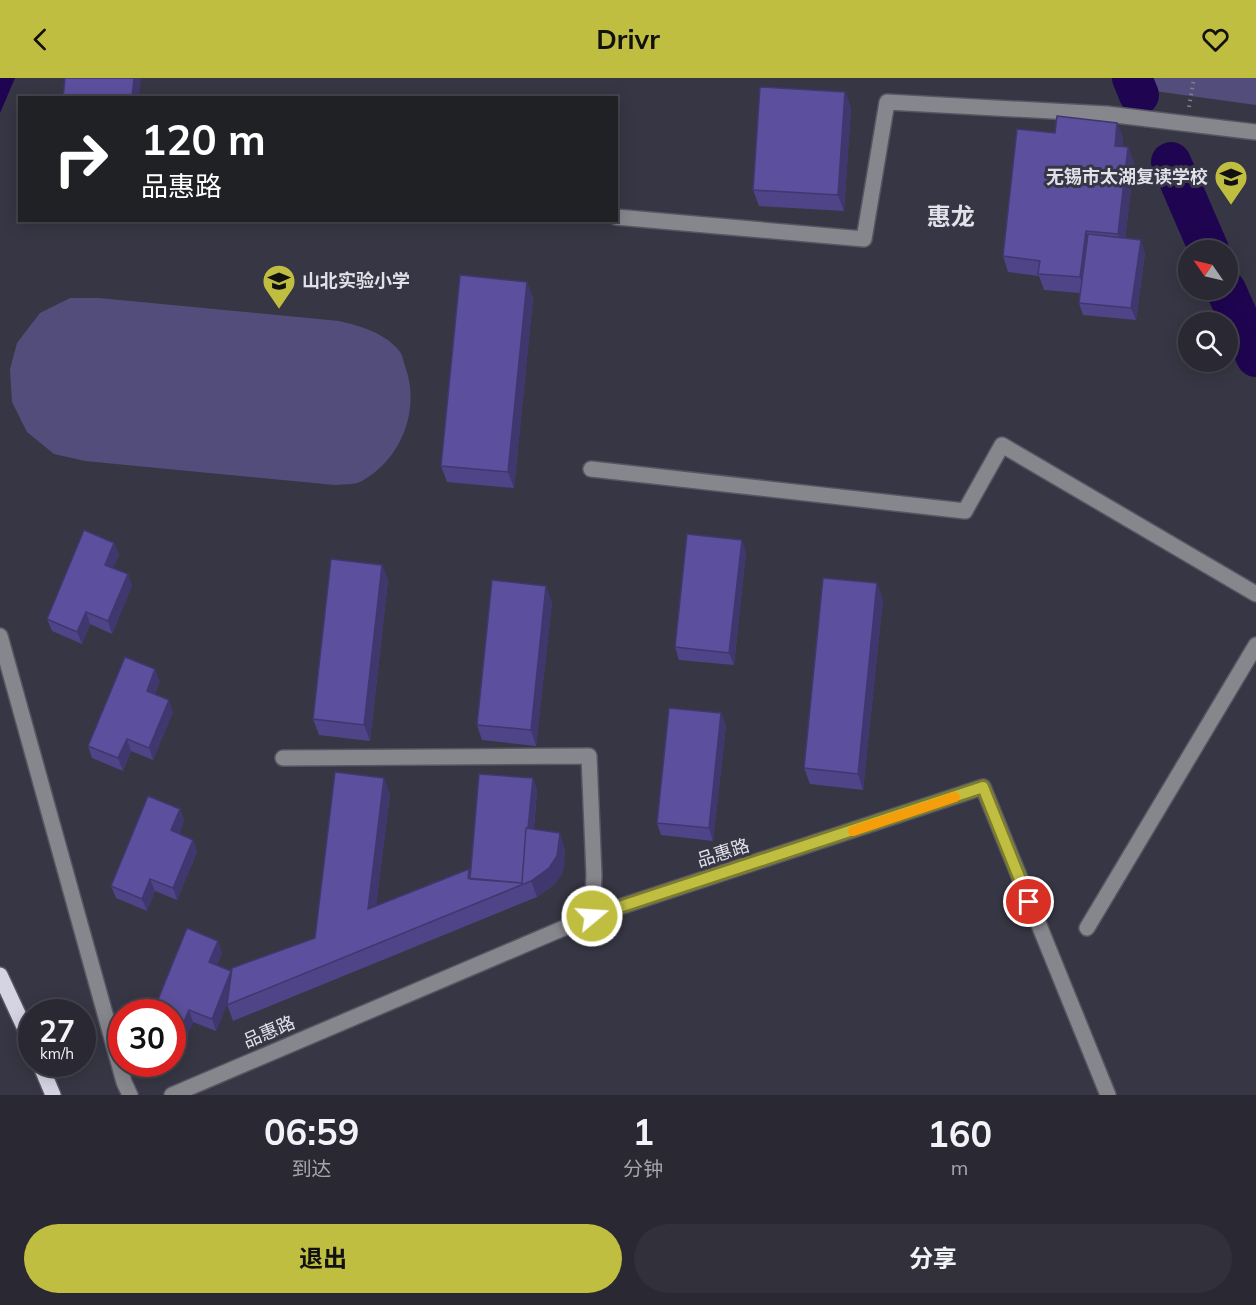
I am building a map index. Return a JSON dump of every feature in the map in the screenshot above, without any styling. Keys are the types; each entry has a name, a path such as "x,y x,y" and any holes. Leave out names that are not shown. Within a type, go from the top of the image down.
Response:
{"main road":[{"path":"0,975 18,1014"},
{"path":"45,1077 53,1095"}],"street":[{"path":"618,217 864,239 887,102 1107,114 1256,132"},
{"path":"591,469 965,511 1002,445 1256,594"},
{"path":"0,636 121,1070 130,1095"},
{"path":"1087,928 1256,645"},
{"path":"283,758 589,756 594,875 592,916"},
{"name":"品惠路","path":"172,1095 592,916 983,787 1108,1095"}],"path":[{"path":"1187,124 1194,78"}],"shaded area":[{"path":"0,78 15,78 0,113"},
{"path":"1142,78 1256,78 1256,105 1147,90"},
{"path":"70,298 99,298 339,321 372,331 394,345 403,358 410,385 411,401 404,432 397,447 376,472 352,484 335,485 85,461 54,454 27,432 12,402 10,369 17,343 40,313"}],"building":[{"path":"65,78 134,78 132,96 63,96"},
{"path":"760,87 845,92 838,195 753,190"},
{"path":"1057,116 1117,123 1115,146 1128,147 1118,234 1086,231 1080,277 1038,274 1040,261 1003,256 1017,129 1055,133"},
{"path":"1088,234 1141,240 1131,308 1079,303"},
{"path":"460,275 527,282 508,472 441,466"},
{"path":"84,530 114,543 105,565 128,574 108,621 86,612 77,632 47,619"},
{"path":"687,534 742,540 729,653 675,647"},
{"path":"331,559 382,565 364,725 313,719"},
{"path":"823,578 877,583 858,774 804,768"},
{"path":"492,580 546,586 531,730 477,725"},
{"path":"125,657 155,669 147,691 169,700 149,748 127,739 118,758 88,746"},
{"path":"669,708 721,713 709,828 657,823"},
{"path":"335,772 384,778 368,909 469,869 468,878 522,883 526,828 560,833 557,856 549,868 531,881 227,1005 232,968 315,938"},
{"path":"479,774 533,778 522,883 470,879"},
{"path":"148,796 180,809 171,830 193,840 173,888 150,879 142,899 111,886"},
{"path":"187,928 218,941 209,962 231,971 212,1019 189,1010 186,1017 186,999 158,999"}],"waterway":[{"path":"1132,78 1139,95"},
{"path":"1171,162 1205,240"},
{"path":"1230,300 1256,357"}],"slow traffic":[{"path":"853,831 955,797"}],"place":[{"name":"无锡市太湖复读学校","path":"1231,206"},
{"name":"山北实验小学","path":"279,310"}],"district":[{"name":"惠龙","path":"951,217"}],"route":[{"path":"592,916 983,787 1029,902"}]}
